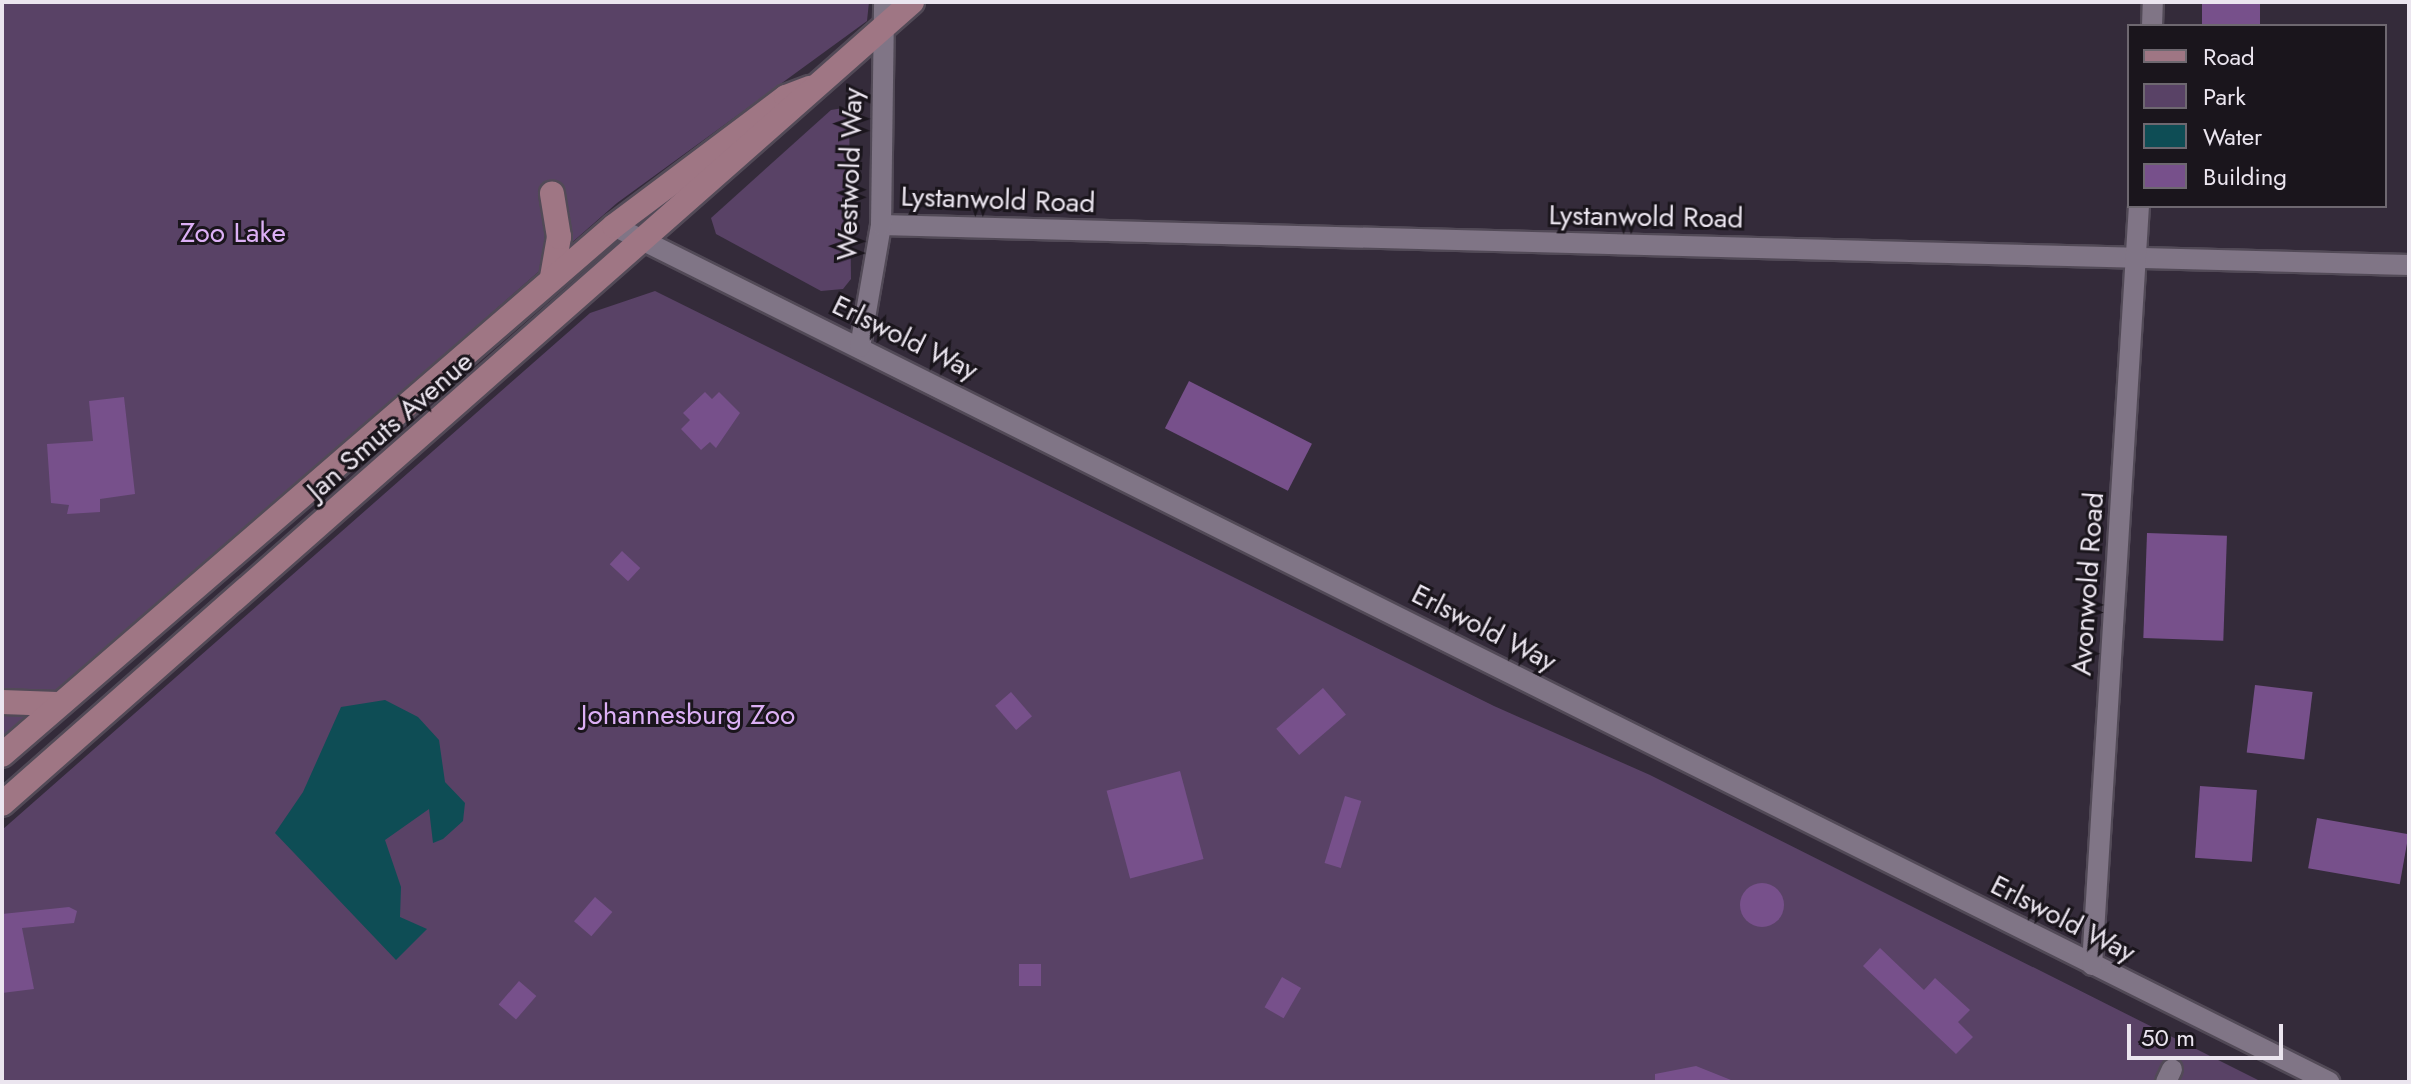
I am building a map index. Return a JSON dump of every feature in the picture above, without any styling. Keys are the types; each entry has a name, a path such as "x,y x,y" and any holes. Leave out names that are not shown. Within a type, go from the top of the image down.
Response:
{"main road":[{"name":"Jan Smuts Avenue","path":"2,803 648,242 794,112 812,87 912,2"},
{"name":"Jan Smuts Avenue","path":"2,755 57,704 552,277 614,226 786,97 812,87"},
{"path":"552,194 559,237 552,277"},
{"path":"2,702 57,704"}],"street":[{"name":"Westwold Way","path":"860,347 881,225 884,2"},
{"path":"2152,24 2153,2"},
{"name":"Avonwold Road","path":"2092,965 2139,208"},
{"name":"Lystanwold Road","path":"881,225 2409,265"},
{"name":"Erlswold Way","path":"614,226 2329,1082"}],"green space":[{"name":"Zoo Lake","path":"2,2 869,2 867,21 617,203 2,742"},
{"path":"849,107 851,279 843,289 821,291 716,234 711,218 831,110"},
{"name":"Johannesburg Zoo","path":"655,291 1494,706 1650,775 2262,1082 2,1082 2,830 590,313"}],"water":[{"path":"385,700 418,717 439,740 445,782 465,803 463,821 443,839 433,843 429,809 385,840 401,887 400,917 427,929 396,960 275,833 303,792 341,707"}],"building":[{"path":"2202,2 2260,2 2260,24 2202,24"},
{"path":"1189,381 1312,444 1288,491 1165,428"},
{"path":"705,392 712,399 719,392 740,413 716,448 710,442 701,450 681,429 690,420 683,413"},
{"path":"124,397 135,494 100,499 100,512 67,514 69,505 51,503 47,444 93,441 89,401"},
{"path":"2147,533 2227,536 2223,641 2143,638"},
{"path":"622,551 640,568 628,581 610,564"},
{"path":"2255,685 2313,692 2304,760 2247,752"},
{"path":"1323,688 1346,714 1299,755 1276,729"},
{"path":"1011,692 1032,716 1016,730 995,706"},
{"path":"1180,771 1204,859 1130,879 1107,791"},
{"path":"2200,786 2257,790 2252,862 2195,858"},
{"path":"1345,796 1361,801 1341,868 1325,863"},
{"path":"2317,818 2409,834 2400,884 2308,868"},
{"path":"1762,883 1778,889 1784,905 1778,921 1762,927 1746,921 1740,905 1746,889"},
{"path":"595,897 612,912 591,936 574,921"},
{"path":"69,907 77,911 74,923 22,928 34,989 2,993 2,914"},
{"path":"1880,948 1924,990 1935,978 1970,1010 1958,1022 1973,1037 1956,1054 1863,966"},
{"path":"1019,964 1041,964 1041,986 1019,986"},
{"path":"1282,977 1301,988 1284,1018 1264,1007"},
{"path":"519,981 536,996 516,1019 499,1004"},
{"path":"1696,1066 1736,1082 1655,1082 1655,1074"}]}
